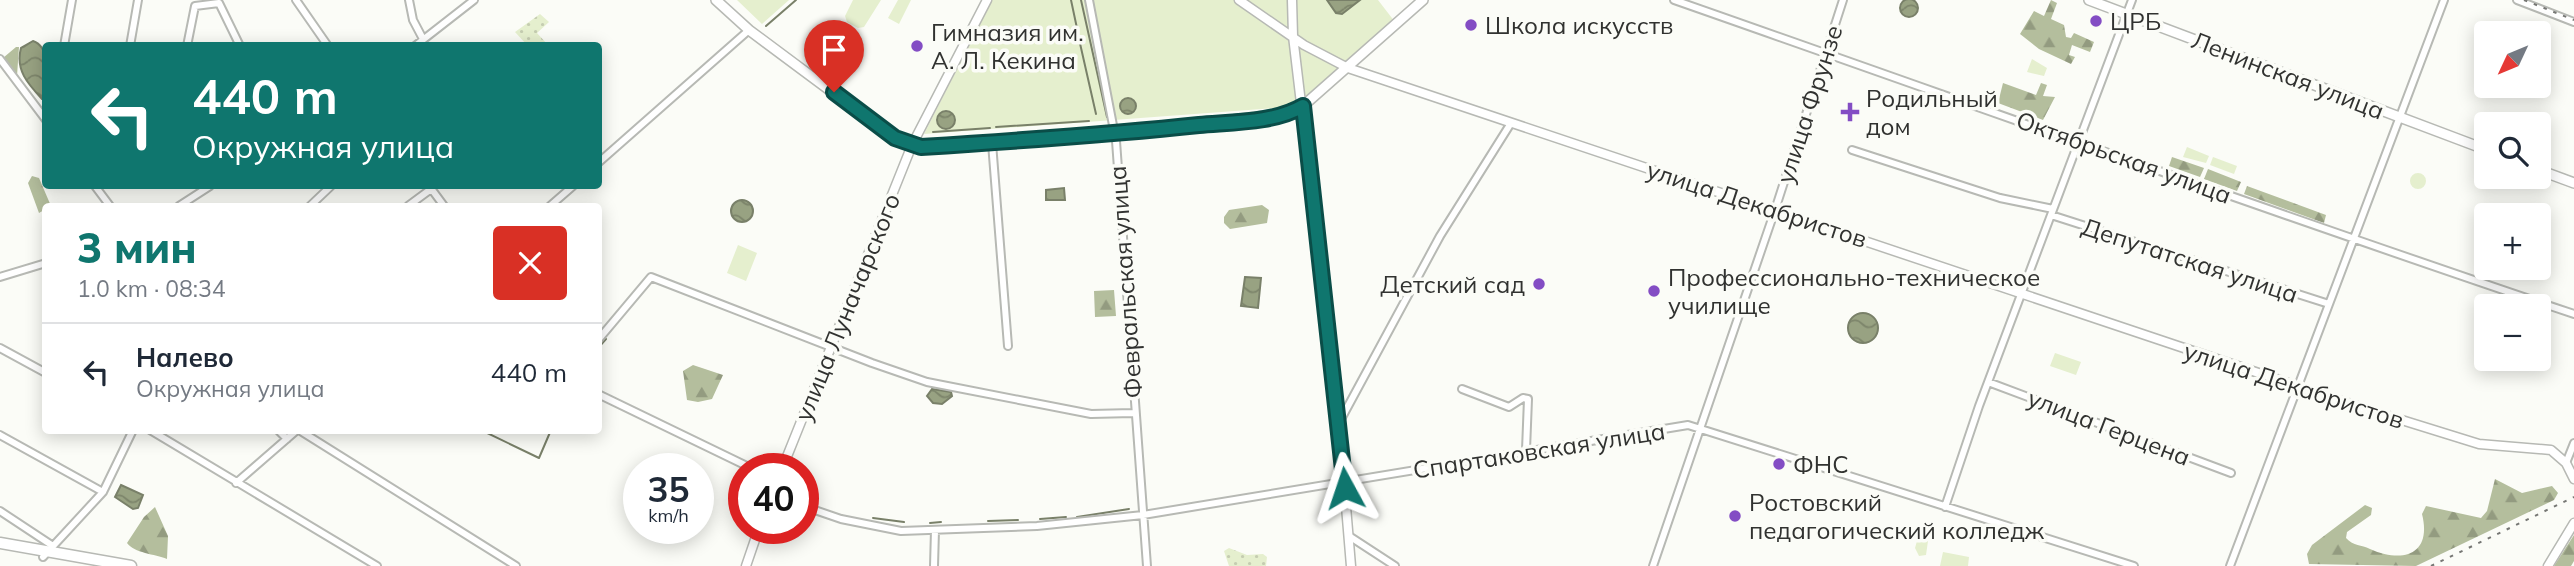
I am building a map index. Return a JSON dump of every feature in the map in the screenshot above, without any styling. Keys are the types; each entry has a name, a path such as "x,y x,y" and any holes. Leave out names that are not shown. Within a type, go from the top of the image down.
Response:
{"highway":[{"path":"0,542 131,566"},
{"path":"0,549 48,551 93,566"}],"main road":[{"path":"716,0 749,30 886,132 912,145 992,143 1115,134 1291,113 1348,68 1423,0"},
{"name":"Ленинская улица","path":"2089,0 2474,145"},
{"path":"2551,174 2574,183"}],"street":[{"path":"65,42 72,0"},
{"path":"131,42 138,0"},
{"path":"296,0 325,42"},
{"path":"409,0 423,39"},
{"path":"420,42 474,0"},
{"name":"улица Луначарского","path":"788,453 912,145 988,0"},
{"name":"Февральская улица","path":"1089,0 1115,134 1133,413 1147,566"},
{"name":"улица Декабристов","path":"1239,0 1348,68 2471,442 2551,450 2566,463"},
{"path":"1292,0 1293,36 1339,423 1351,566"},
{"name":"Октябрьская улица","path":"1674,0 2077,140 2354,240 2574,314"},
{"name":"улица Фрунзе","path":"1653,566 1775,210 1843,0"},
{"path":"1945,507 2077,140 2132,0"},
{"path":"2230,566 2444,0"},
{"path":"2517,0 2574,22"},
{"path":"188,42 195,6 200,3 219,3 238,42"},
{"path":"602,159 749,30"},
{"path":"0,59 42,112"},
{"path":"1339,423 1440,236 1511,123"},
{"path":"992,143 1008,346"},
{"name":"Депутатская улица","path":"1852,150 2052,212 2329,304"},
{"path":"184,203 205,189"},
{"path":"313,203 328,189"},
{"path":"411,203 428,189"},
{"path":"553,203 570,189"},
{"path":"0,277 42,264"},
{"path":"602,335 651,277 927,382 1091,414 1133,413"},
{"path":"0,348 42,371"},
{"name":"улица Герцена","path":"1988,382 2231,473"},
{"path":"1462,389 1509,407 1523,398 1528,399 1525,450"},
{"path":"602,396 728,456"},
{"name":"Спартаковская улица","path":"819,511 882,529 1037,526 1143,514 1688,425 2134,566"},
{"path":"0,511 48,551 103,492 132,434"},
{"path":"156,434 377,566"},
{"path":"282,434 287,439"},
{"path":"236,483 293,434"},
{"path":"304,434 516,566"},
{"path":"0,435 103,492"},
{"path":"2574,443 2566,463 2574,479"},
{"path":"2549,566 2574,523"},
{"path":"934,566 935,530"},
{"path":"1349,536 1395,566"},
{"path":"746,566 754,544"}],"shaded area":[{"path":"737,0 789,0 762,24"},
{"path":"853,0 881,0 864,27 858,28 847,22 845,16"},
{"path":"898,0 911,0 899,24 888,18"},
{"path":"992,0 1378,0 1395,22 1303,106 924,134"},
{"path":"540,14 549,22 537,33 545,42 524,42 515,32"},
{"path":"2032,59 2047,68 2044,76 2027,72"},
{"path":"2187,147 2209,156 2206,163 2183,157"},
{"path":"2213,157 2237,166 2234,174 2210,165"},
{"path":"2418,173 2424,175 2424,187 2418,189 2412,187 2410,181 2412,175"},
{"path":"738,245 757,253 746,281 727,273"},
{"path":"2055,353 2081,362 2076,375 2050,366"},
{"path":"1921,527 1929,534 1926,555 1919,556 1915,548"},
{"path":"1229,548 1247,555 1263,554 1267,557 1266,566 1229,566 1224,551"},
{"path":"1943,552 1969,557 1968,566 1940,566"}],"green space":[{"path":"2051,0 2057,3 2051,19 2064,25 2066,37 2071,38 2074,33 2094,42 2090,52 2072,45 2069,55 2075,57 2071,64 2039,49 2020,34 2034,11 2044,16"},
{"path":"19,47 17,76 3,58"},
{"path":"2003,83 2036,95 2041,83 2047,85 2043,96 2055,97 2043,120 1998,103"},
{"path":"2172,157 2204,168 2200,177 2169,166"},
{"path":"2208,169 2241,182 2237,191 2204,179"},
{"path":"32,176 39,178 50,203 42,203 42,211 39,213 28,183"},
{"path":"2247,186 2326,215 2324,223 2244,194"},
{"path":"1262,205 1269,210 1267,223 1230,229 1224,223 1224,217 1229,210"},
{"path":"1114,290 1116,316 1095,317 1094,291"},
{"path":"693,365 723,375 712,399 698,402 687,400 683,371"},
{"path":"2495,479 2522,493 2552,486 2558,493 2554,500 2416,566 2309,564 2307,554 2312,545 2365,505 2372,508 2371,515 2347,532 2346,538 2349,541 2382,553 2404,555 2412,552 2419,547 2423,538 2422,514 2426,506 2481,518 2487,511"},
{"path":"155,507 168,536 167,559 140,551 127,543 144,517"},
{"path":"2574,535 2574,561 2571,566 2554,566"}],"water":[{"path":"1909,-1 1915,2 1918,8 1915,14 1909,17 1903,14 1900,8 1903,2"},
{"path":"1327,0 1360,0 1342,14 1336,13"},
{"path":"33,41 42,50 42,99 21,70 21,48"},
{"path":"1125,98 1131,98 1136,106 1134,112 1125,114 1120,109 1120,103"},
{"path":"942,111 950,111 955,120 953,127 942,129 937,124 937,116"},
{"path":"1064,188 1065,200 1046,200 1046,190"},
{"path":"742,200 750,203 753,211 750,219 742,222 734,219 731,211 734,203"},
{"path":"1245,277 1261,278 1258,308 1241,306"},
{"path":"1863,313 1874,317 1878,328 1874,339 1863,343 1852,339 1848,328 1852,317"},
{"path":"932,389 951,392 952,396 942,404 933,403 927,396"},
{"path":"121,485 143,495 138,508 133,509 115,497"}],"waterway":[{"path":"766,26 796,0"},
{"path":"1071,0 1078,33"},
{"path":"1081,0 1107,117"},
{"path":"1079,39 1096,114"},
{"path":"996,127 1089,121"},
{"path":"933,132 990,128"},
{"path":"602,344 606,339"},
{"path":"489,434 539,458 549,434"},
{"path":"1077,517 1129,509"},
{"path":"1040,519 1066,517"},
{"path":"873,518 904,522"},
{"path":"988,521 1018,520"},
{"path":"930,523 941,522"}],"railway":[{"path":"2524,0 2574,20"},
{"path":"2431,566 2574,497"}],"place":[{"name":"ЦРБ","path":"2096,21"},
{"name":"Школа искусств","path":"1471,25"},
{"name":"Гимназия им. А. Л. Кекина","path":"917,46"},
{"name":"Родильный дом","path":"1850,112"},
{"name":"Детский сад","path":"1539,284"},
{"name":"Профессионально-техническое училище","path":"1654,291"},
{"name":"ФНС","path":"1779,464"},
{"name":"Ростовский педагогический колледж","path":"1735,516"}],"route":[{"path":"834,92 895,138 921,147 1115,134 1229,122 1291,113 1303,106 1345,488"}]}
